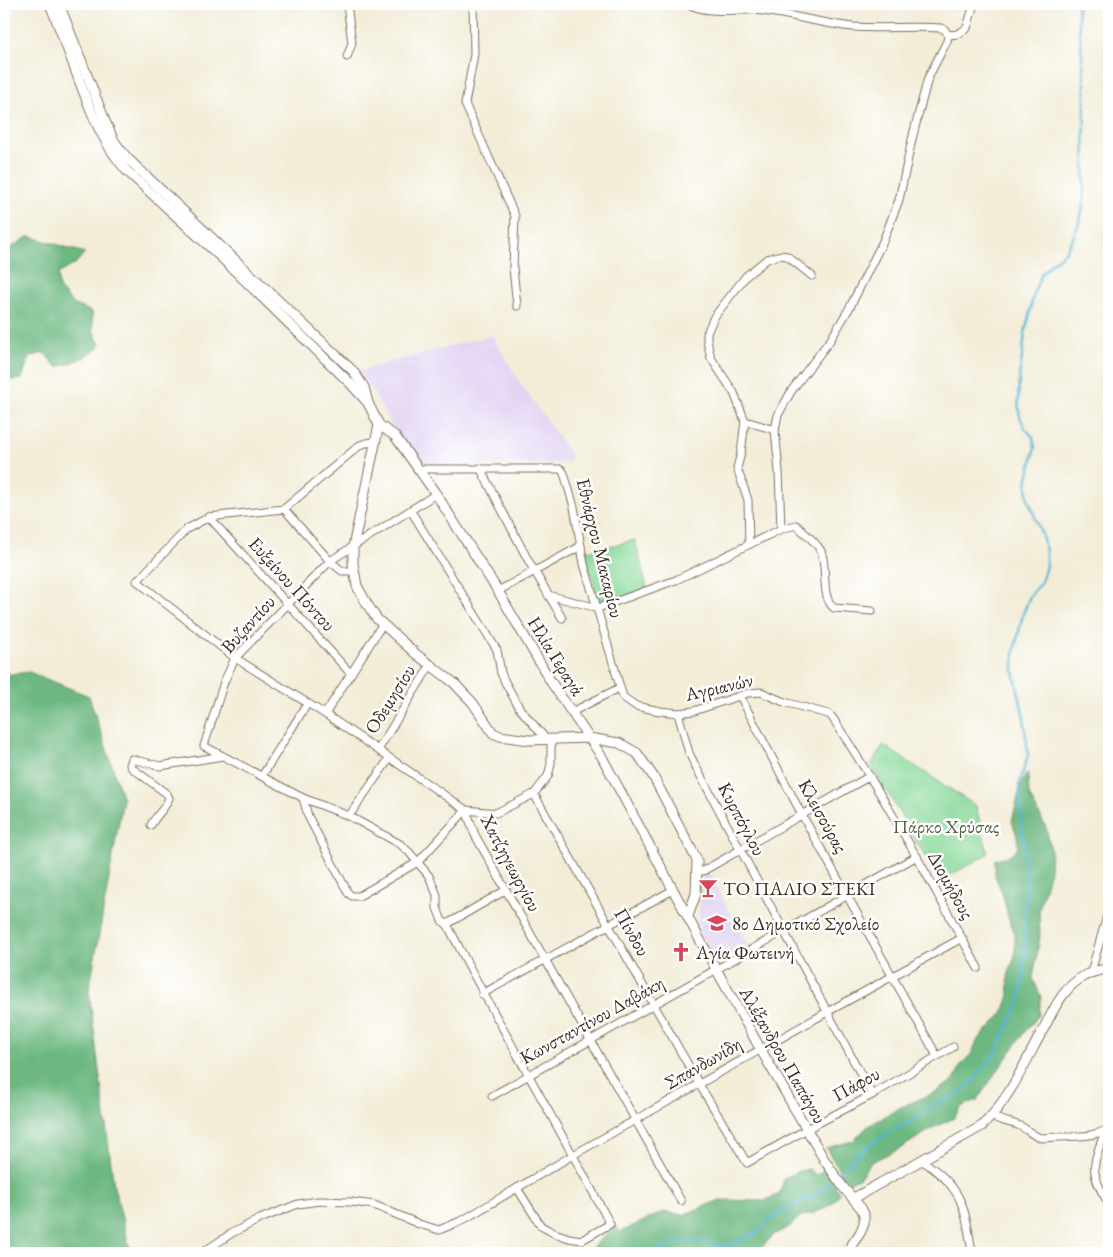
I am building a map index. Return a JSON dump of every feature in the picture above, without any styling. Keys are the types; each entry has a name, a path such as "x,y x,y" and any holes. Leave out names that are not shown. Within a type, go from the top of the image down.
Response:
{"street":[{"path":"50,4 93,117 112,154 126,170 336,369 368,403"},
{"path":"59,4 105,121 114,141 127,158 353,371 364,387 368,403 379,426 352,547 357,586 382,625 454,683 473,703 493,733 511,738 589,738 619,743 637,753 653,776 697,860 696,894 688,916"},
{"path":"347,4 352,43 347,57"},
{"path":"473,4 474,54 465,104 514,216 513,268 516,306"},
{"path":"688,4 696,8 708,10 762,11 853,27 941,28 948,35 947,41 928,78 899,200 883,241 850,308 831,339 782,406 775,430 781,529"},
{"path":"948,35 958,34 967,28 974,4"},
{"path":"749,544 748,500 740,480 738,468 745,421 734,393 711,358 708,350 706,342 710,324 746,276 767,259 781,255 787,256 812,276"},
{"path":"745,421 775,430"},
{"name":"Ηλία Γεραγά","path":"379,426 395,436 436,494 498,591 551,682 602,758 688,916"},
{"path":"209,517 284,509 360,446 374,442"},
{"path":"480,468 534,571 562,618"},
{"name":"Εθνάρχου Μακαρίου","path":"418,469 561,469 564,473 574,507 584,564 598,608 619,688"},
{"name":"Βυζαντίου","path":"223,756 204,746 224,682 235,658 330,561 436,494"},
{"path":"284,509 330,561 342,571 354,571"},
{"path":"302,798 308,816 348,893 352,896 359,896 418,862 466,810 496,813 534,794 548,776 551,764 548,739 520,709 501,673 497,650 411,511"},
{"name":"Χατζηγεωργίου","path":"209,517 186,529 137,582 235,658 325,714 466,810 475,835 681,1201"},
{"name":"Ευξείνου Πόντου","path":"209,517 351,674"},
{"path":"548,595 598,608 676,580 781,529 796,525 820,550 829,604 834,608 872,611"},
{"path":"498,591 580,546"},
{"path":"325,714 382,625"},
{"name":"Οδεμησίου","path":"378,750 430,664"},
{"path":"572,712 619,688"},
{"name":"Αγριανών","path":"619,688 622,697 636,706 660,711 678,713 705,708 740,696 761,692 784,702 828,714 832,717"},
{"name":"Κλεισούρας","path":"740,696 802,814 938,1056"},
{"path":"262,776 307,704"},
{"name":"Κυρπόγλου","path":"678,713 689,753 872,1094"},
{"name":"Διομήδους","path":"832,717 870,776 917,856 978,968"},
{"path":"151,825 156,816 166,806 169,798 167,794 132,768 130,765 132,759 160,766 223,756 302,798 349,816 400,844 418,862 432,882 437,895 437,908 442,921 447,924 482,994 610,1224 582,1240 554,1233 541,1226 517,1188"},
{"name":"Οδεμησίου","path":"349,816 389,759"},
{"path":"698,871 703,871 870,776"},
{"name":"Πίνδου","path":"534,794 699,1084 747,1163"},
{"name":"Κωνσταντίνου Δαβάκη","path":"492,1096 917,856"},
{"path":"447,924 506,890"},
{"path":"482,994 673,890"},
{"path":"1091,972 1109,909"},
{"name":"Αλέξανδρου Παπάγου","path":"688,916 716,970 825,1161 843,1187 854,1198"},
{"name":"Σπανδωνίδη","path":"202,1253 232,1233 260,1220 298,1204 319,1201 352,1202 374,1206 438,1230 462,1220 828,1011 962,938"},
{"path":"846,1253 860,1233 864,1220 861,1208 854,1198 972,1133 992,1116 1009,1091 1063,994 1070,986 1091,972 1109,969"},
{"name":"Πάφου","path":"747,1163 953,1047"},
{"path":"992,1116 1005,1123 1020,1126 1035,1137 1042,1138 1094,1134 1107,1130"},
{"path":"1107,1130 1095,1157 1094,1165 1097,1185 1109,1204"},
{"path":"921,1160 937,1170 956,1191 966,1216 971,1252"}],"shaded area":[{"path":"492,335 519,381 572,456 569,463 421,467 390,423 367,382 358,371"},
{"name":"8ο Δημοτικό Σχολείο","path":"706,872 709,873 748,946 717,964 697,929 703,877"}],"green space":[{"path":"29,236 85,253 75,264 58,274 59,288 73,304 92,312 93,330 100,345 85,357 57,367 44,353 29,357 22,379 4,381 4,250"},
{"path":"635,540 647,588 600,605 584,552"},
{"path":"29,672 89,696 123,799 89,991 114,1187 131,1253 4,1253 4,675"},
{"name":"Πάρκο Χρύσας","path":"883,745 976,806 988,854 940,881 871,765"},
{"path":"1028,772 1029,795 1046,827 1051,850 1050,870 1039,910 1040,936 1033,978 1041,997 1039,1015 1024,1033 977,1100 961,1107 954,1118 935,1127 901,1148 871,1162 860,1177 849,1183 843,1177 826,1148 853,1141 867,1127 901,1107 936,1092 954,1080 961,1065 972,1053 977,1041 1003,1013 1009,995 1008,976 1015,955 1015,934 995,876 995,859 1009,856 1018,848 1017,836 1012,821 1021,785"},
{"path":"809,1169 816,1175 825,1170 840,1193 831,1205 815,1213 801,1216 789,1227 775,1234 761,1248 752,1253 591,1253 594,1246 615,1225 620,1232 663,1212 683,1215 720,1200 764,1201 779,1194 784,1179 795,1172"}],"waterway":[{"path":"651,1253 679,1241 705,1242 719,1247 735,1243 755,1234 768,1221 783,1211 814,1196 858,1154 874,1142 891,1131 911,1122 926,1110 958,1094 971,1083 995,1054 1021,998 1025,951 1024,928 1027,884 1019,786 1028,755 1024,718 1014,672 1014,652 1023,614 1030,596 1041,582 1046,566 1046,551 1028,499 1027,483 1035,447 1033,437 1025,428 1020,417 1018,402 1019,380 1025,333 1034,293 1041,274 1065,252 1072,240 1080,221 1084,201 1085,86 1077,4"}],"place":[{"name":"ΤΟ ΠΑΛΙΟ ΣΤΕΚΙ","path":"708,888"},
{"name":"8ο Δημοτικό Σχολείο","path":"717,923"},
{"name":"Αγία Φωτεινή","path":"681,952"}]}
